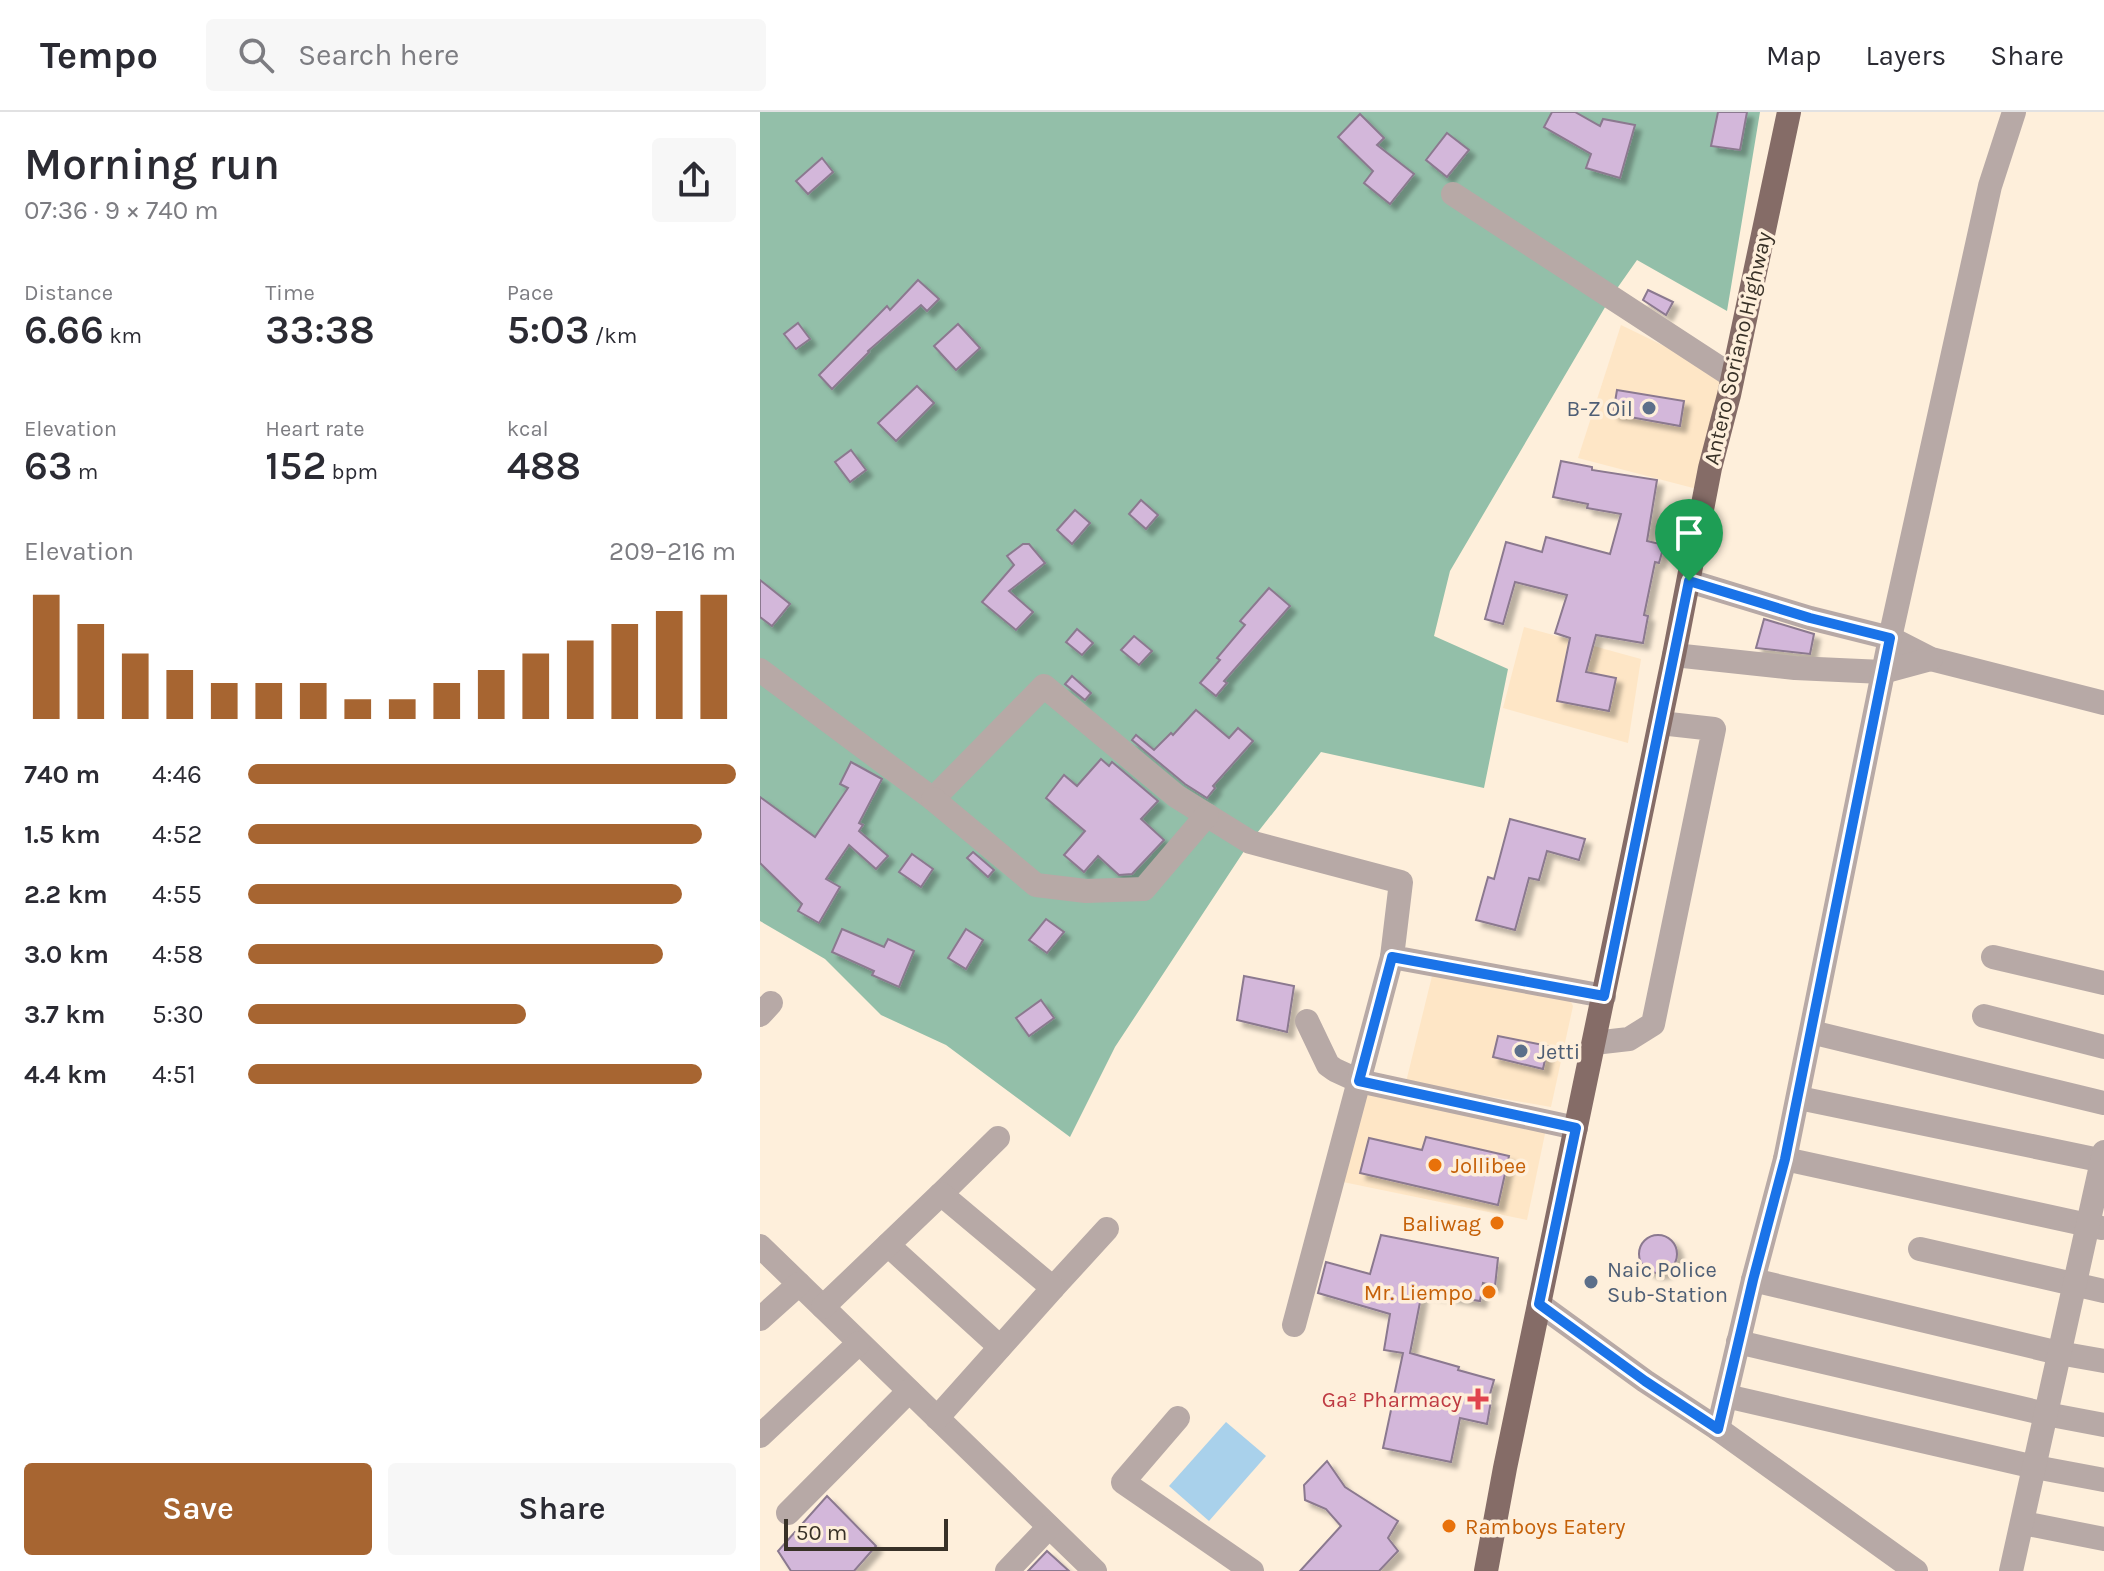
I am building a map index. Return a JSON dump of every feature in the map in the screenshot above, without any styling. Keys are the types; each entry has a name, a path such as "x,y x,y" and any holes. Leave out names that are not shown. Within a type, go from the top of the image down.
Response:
{"main road":[{"name":"Antero Soriano Highway","path":"1487,1560 1710,468 1789,112"}],"street":[{"path":"1718,1429 1799,1098 1890,638 1990,186 2014,112"},
{"path":"1453,194 1732,376"},
{"path":"1689,581 1810,618 1890,638 1931,659 2104,703"},
{"path":"1674,655 1795,668 1883,672 1931,659"},
{"path":"760,670 933,799 1036,885 1086,891 1144,889 1207,815"},
{"path":"933,799 1044,686 1176,796 1250,842 1401,882 1392,957 1294,1325"},
{"path":"1594,1043 1629,1039 1653,1024 1714,729 1660,723"},
{"path":"1392,957 1604,996"},
{"path":"1993,957 2104,983"},
{"path":"1984,1016 2104,1047"},
{"path":"1307,1021 1328,1065 1359,1081 1576,1128"},
{"path":"1811,1032 2104,1103"},
{"path":"1799,1098 2103,1158 2096,1227 2075,1284 2011,1571"},
{"path":"823,1307 998,1138"},
{"path":"1785,1159 2096,1227"},
{"path":"941,1194 1053,1288"},
{"path":"937,1418 1107,1229"},
{"path":"888,1245 1000,1347"},
{"path":"760,1246 1095,1571"},
{"path":"1920,1249 2104,1291"},
{"path":"1753,1280 2104,1361"},
{"path":"760,1319 799,1284"},
{"path":"1539,1304 1916,1571"},
{"path":"1738,1342 2104,1425"},
{"path":"760,1436 859,1343"},
{"path":"788,1513 909,1391"},
{"path":"1726,1396 2104,1480"},
{"path":"1178,1418 1123,1482 1252,1571"},
{"path":"2023,1523 2104,1539"},
{"path":"1007,1571 1049,1527"}],"shaded area":[{"path":"1621,325 1724,375 1697,489 1578,458"},
{"path":"1524,627 1641,659 1628,743 1503,708"},
{"path":"1433,972 1568,996 1573,1006 1551,1107 1406,1082"},
{"path":"1366,1091 1546,1129 1527,1220 1343,1182"}],"green space":[{"path":"760,112 1760,112 1727,311 1637,260 1611,297 1450,571 1434,636 1508,669 1484,788 1321,752 1250,842 1115,1047 1070,1137 946,1045 881,1015 825,959 760,921"}],"water":[{"path":"1226,1422 1266,1456 1209,1521 1169,1486"}],"building":[{"path":"1552,112 1575,112 1600,126 1603,119 1635,125 1620,178 1586,168 1591,154 1544,127"},
{"path":"1718,112 1747,112 1740,150 1711,146"},
{"path":"1360,114 1384,138 1377,145 1414,174 1390,204 1364,183 1373,171 1338,137"},
{"path":"1447,133 1469,150 1447,177 1426,160"},
{"path":"822,158 833,172 808,194 796,181"},
{"path":"918,280 939,299 927,311 921,305 868,351 832,389 819,375 887,306 890,310"},
{"path":"1648,290 1673,302 1666,315 1643,300"},
{"path":"798,323 810,339 796,349 784,334"},
{"path":"958,324 980,348 956,370 934,346"},
{"path":"917,386 934,403 896,441 878,423"},
{"name":"B-Z Oil","path":"1617,390 1684,401 1680,426 1613,414"},
{"path":"851,450 866,470 850,482 835,462"},
{"path":"1561,461 1592,467 1592,470 1657,480 1647,541 1664,545 1659,563 1655,562 1644,615 1648,616 1643,643 1596,635 1586,672 1616,678 1609,711 1557,701 1570,638 1555,633 1567,595 1515,582 1503,624 1485,619 1506,542 1542,552 1546,537 1610,554 1621,514 1587,508 1588,504 1553,497"},
{"path":"1141,500 1158,515 1146,529 1129,514"},
{"path":"1075,510 1090,523 1072,544 1057,530"},
{"path":"1023,544 1029,544 1045,563 1009,591 1033,612 1016,630 982,602 1014,565 1007,556"},
{"path":"760,580 790,604 772,626 760,617"},
{"path":"1269,588 1290,606 1224,681 1227,683 1216,696 1200,683 1245,625 1240,621"},
{"path":"1764,619 1814,634 1810,654 1756,648"},
{"path":"1077,629 1093,643 1082,655 1066,642"},
{"path":"1134,636 1152,651 1139,665 1121,650"},
{"path":"1072,676 1091,693 1085,700 1065,684"},
{"path":"1196,710 1229,738 1238,728 1253,741 1213,786 1215,788 1207,798 1132,740 1136,735 1154,750"},
{"path":"1101,759 1109,766 1112,762 1158,801 1141,819 1164,840 1132,874 1119,875 1098,856 1084,872 1064,855 1085,831 1046,798 1064,775 1077,786"},
{"path":"851,762 882,779 859,823 863,825 859,831 888,856 876,869 849,845 826,879 840,887 819,923 798,911 802,904 760,863 760,797 815,837 848,788 840,784"},
{"path":"1510,819 1585,839 1579,860 1547,851 1539,880 1529,878 1515,930 1476,920 1488,877 1494,879"},
{"path":"973,852 994,870 988,877 967,858"},
{"path":"912,854 933,869 921,887 899,872"},
{"path":"1046,919 1064,932 1047,953 1029,940"},
{"path":"842,929 884,947 888,939 914,951 899,987 872,975 874,971 832,952"},
{"path":"966,929 983,940 966,969 948,958"},
{"path":"1244,976 1294,986 1287,1032 1237,1020"},
{"path":"1041,1000 1054,1018 1029,1036 1016,1018"},
{"name":"Jetti","path":"1498,1036 1548,1046 1543,1069 1493,1057"},
{"name":"Jollibee","path":"1426,1137 1509,1156 1498,1205 1360,1173 1369,1138 1422,1150"},
{"path":"1381,1235 1498,1258 1495,1286 1483,1283 1480,1301 1422,1292 1410,1353 1494,1380 1488,1401 1491,1401 1487,1424 1460,1418 1451,1462 1383,1448 1403,1353 1384,1350 1390,1314 1318,1293 1326,1262 1370,1274"},
{"path":"1658,1235 1671,1241 1677,1254 1671,1267 1658,1273 1645,1267 1639,1254 1645,1241"},
{"path":"1327,1461 1345,1487 1398,1521 1388,1538 1398,1551 1379,1571 1300,1571 1341,1526 1326,1509 1305,1500 1304,1485"},
{"path":"827,1496 876,1546 854,1571 791,1571 778,1551"},
{"path":"1047,1551 1069,1571 1028,1571"}],"place":[{"name":"B-Z Oil","path":"1649,408"},
{"name":"Jetti","path":"1521,1051"},
{"name":"Jollibee","path":"1435,1165"},
{"name":"Baliwag","path":"1497,1223"},
{"name":"Naic Police Sub-Station","path":"1591,1282"},
{"name":"Mr. Liempo","path":"1489,1292"},
{"name":"Ga² Pharmacy","path":"1478,1399"},
{"name":"Ramboys Eatery","path":"1449,1526"}],"route":[{"path":"1689,581 1810,618 1890,638 1799,1098 1718,1429 1645,1381 1539,1304 1576,1128 1359,1081 1392,957 1604,996 1689,581"}]}
